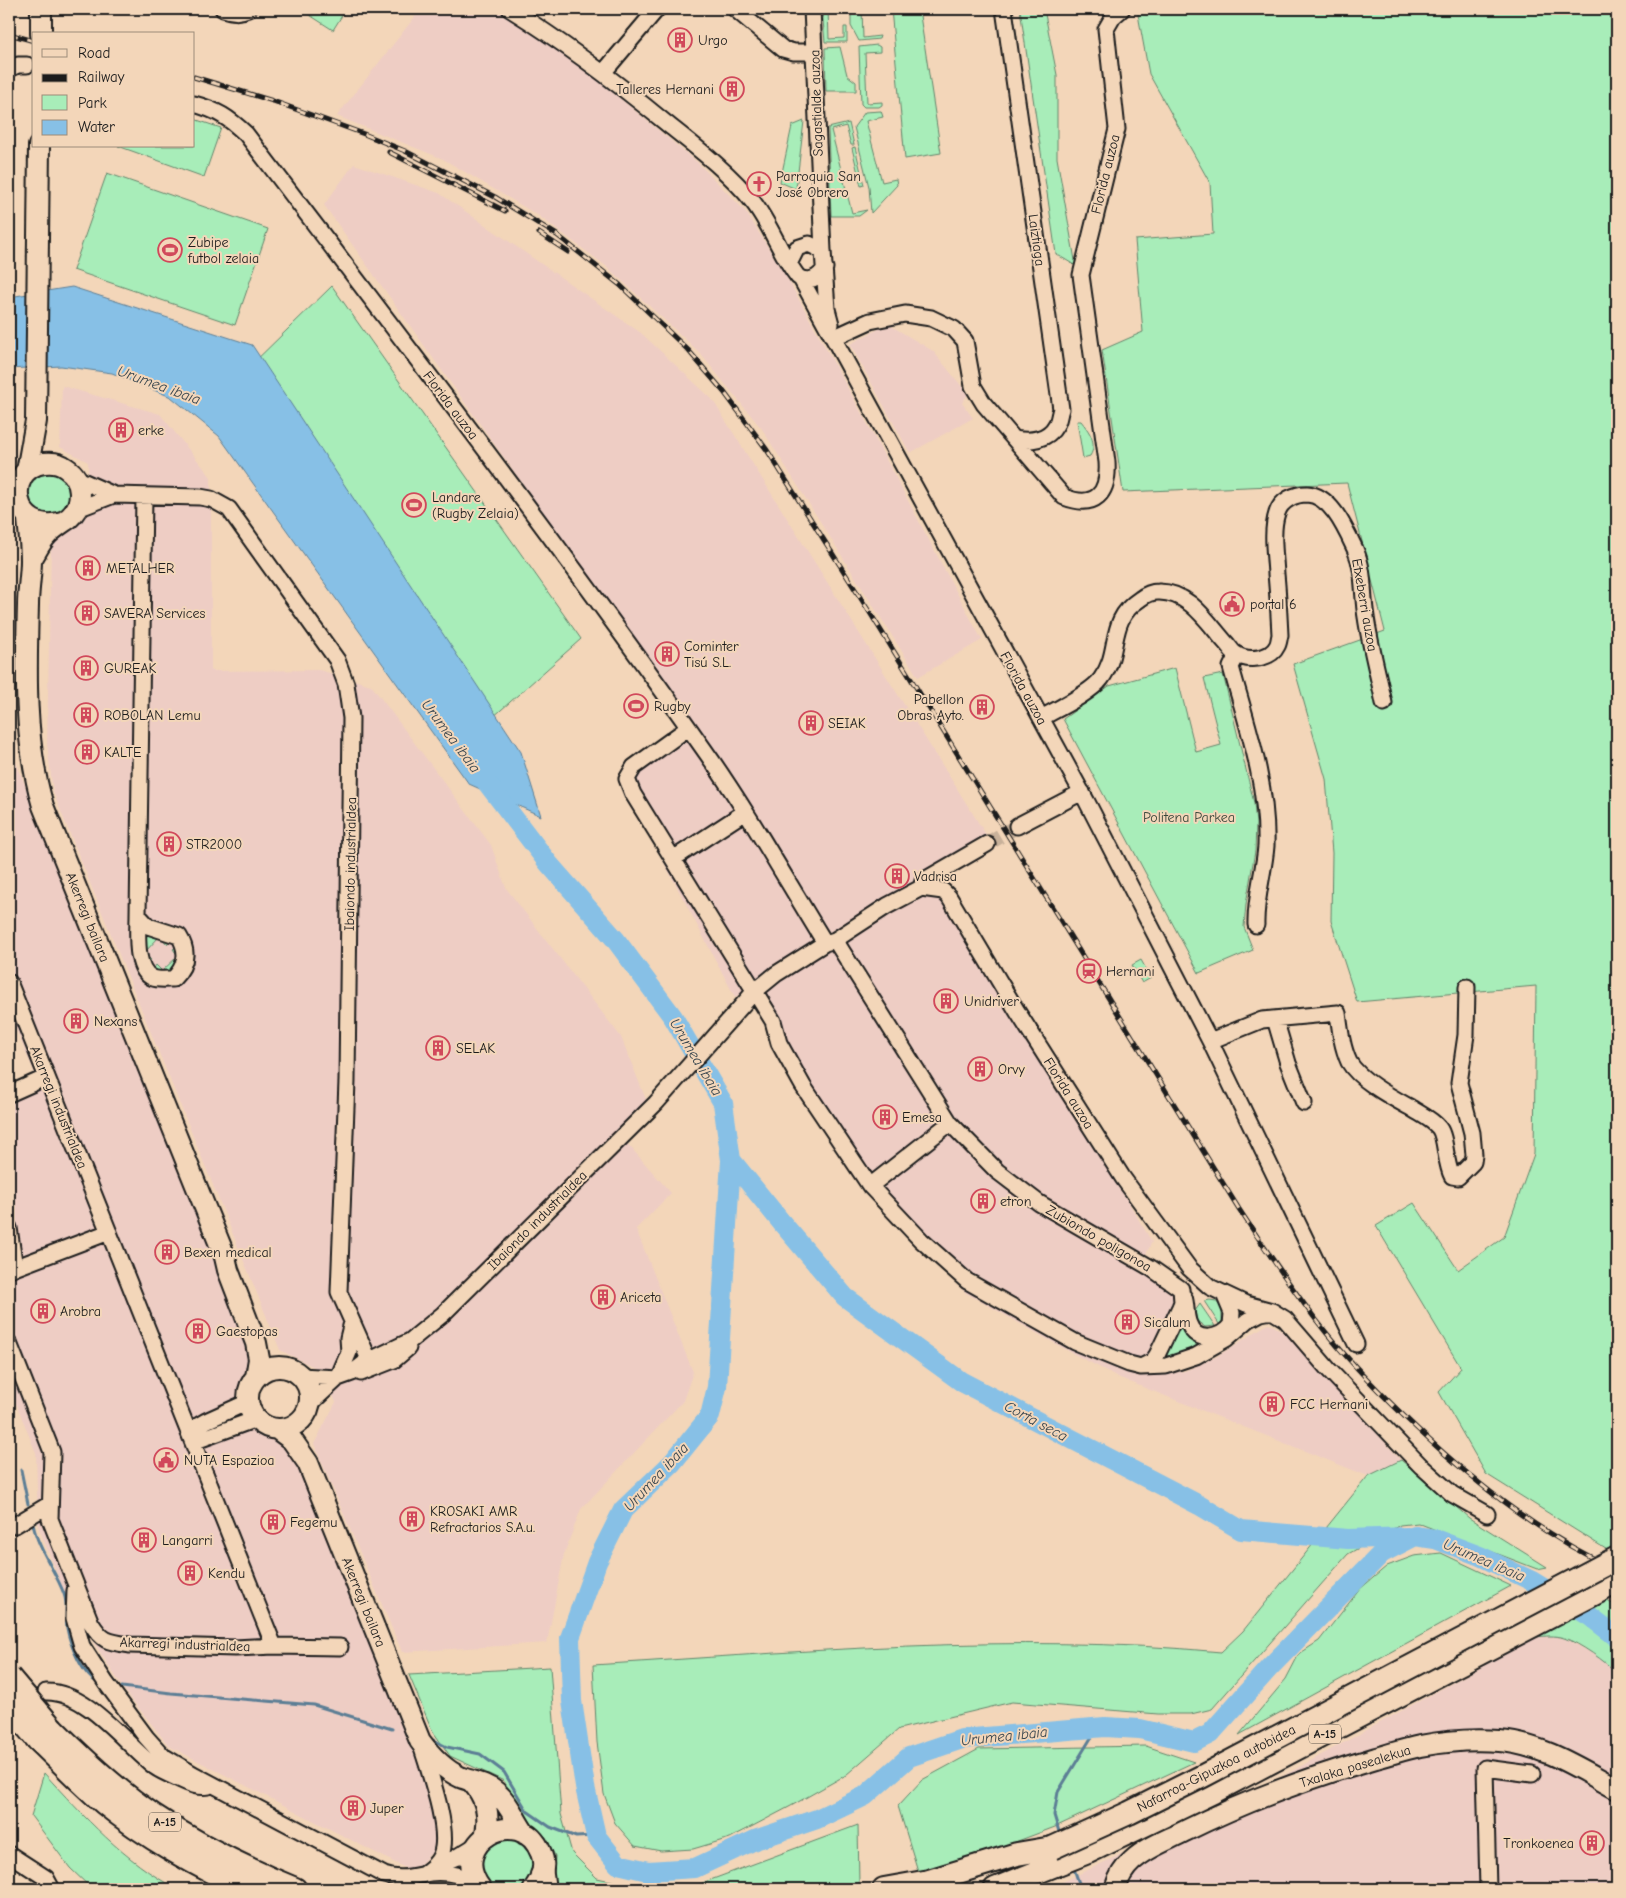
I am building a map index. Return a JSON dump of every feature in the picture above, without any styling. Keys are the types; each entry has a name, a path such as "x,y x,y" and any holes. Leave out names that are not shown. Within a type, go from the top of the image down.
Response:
{"highway":[{"name":"Nafarroa-Gipuzkoa autobidea","path":"995,1889 1022,1864 1052,1848 1129,1813 1203,1776 1617,1558"},
{"name":"Nafarroa-Gipuzkoa autobidea","path":"939,1889 1022,1864 1096,1848 1213,1792 1617,1582"},
{"name":"A-15","path":"9,1677 45,1734 105,1804 143,1831 198,1864 248,1889"},
{"name":"A-15","path":"9,1706 45,1734 84,1760 152,1814 207,1848 254,1872 296,1889"},
{"path":"884,1889 1022,1864"}],"main road":[{"path":"41,9 41,32"},
{"path":"39,148 36,422 19,477 19,506 36,522 45,525 69,516"},
{"path":"36,422 41,438 57,464"},
{"path":"19,477 41,463 57,464 64,466 76,478 80,494 69,516 47,535 31,560"},
{"name":"Akerregi bailara","path":"19,506 31,560 28,604 28,726 36,782 43,806 225,1257"},
{"path":"225,1257 282,1367"},
{"path":"225,1257 228,1270 256,1343 259,1359 256,1377"},
{"path":"308,1408 301,1420 294,1426 277,1429 264,1425 252,1410 251,1384 256,1377 272,1368 282,1367 292,1370 307,1384 311,1394 308,1408 308,1463"},
{"path":"277,1429 292,1440 308,1463"},
{"name":"Akerregi bailara","path":"308,1463 420,1740 441,1765 497,1793 525,1834 533,1840 542,1856 540,1885"},
{"name":"Txalaka pasealekua","path":"1115,1889 1117,1881 1125,1869 1145,1851 1214,1817 1339,1769 1420,1746 1464,1741 1501,1741 1527,1746 1550,1753 1617,1789"},
{"path":"470,1780 480,1792 487,1806 488,1822 471,1862 471,1870 478,1886"},
{"path":"481,1841 497,1830 519,1831 525,1834"}],"street":[{"path":"223,9 231,12 241,12 248,9"},
{"path":"510,9 568,46 695,146 730,178 753,203 789,264 801,279 817,278 825,268 823,252 777,241"},
{"path":"603,73 657,9"},
{"path":"735,9 783,49 794,52 814,52"},
{"name":"Sagastialde auzoa","path":"812,9 823,252"},
{"name":"Laiztiaga","path":"1004,9 1061,409 1057,425 1050,433 1041,438 1028,441 1015,439"},
{"name":"Florida auzoa","path":"1015,439 1064,497 1076,502 1089,502 1098,496 1104,488 1108,478 1107,462 1081,275 1117,129 1106,29 1113,17 1122,9"},
{"path":"9,69 18,65 27,65"},
{"name":"Florida auzoa","path":"195,104 209,108 229,118 246,134 508,480 688,728 830,942"},
{"path":"789,264 803,246 816,237 822,228"},
{"name":"Florida auzoa","path":"825,268 827,309 835,338"},
{"name":"Florida auzoa","path":"801,279 835,338 1041,718 1076,795 1210,1041 1356,1344"},
{"path":"835,338 870,321 906,314 931,318 954,329 965,342 972,386 984,404 1015,439"},
{"path":"76,478 114,495"},
{"name":"Etxeberri auzoa","path":"1237,655 1252,658 1264,657 1277,647 1280,635 1275,558 1277,512 1284,502 1293,496 1308,494 1324,499 1333,510 1356,550 1363,576 1366,616 1384,703"},
{"path":"69,516 114,495"},
{"name":"Ibaiondo industrialdea","path":"114,495 200,497 211,499 229,509 337,660 346,684 351,718 347,1080 339,1292 367,1355 366,1362"},
{"path":"138,915 144,496"},
{"path":"1041,718 1084,693 1101,679 1110,660 1120,618 1134,603 1144,596 1156,592 1170,593 1192,605 1237,655 1231,667 1261,782 1265,813 1266,847 1255,913 1256,926"},
{"path":"688,728 634,767 628,779 633,794 773,1020 779,1043 803,1086 870,1186 921,1240 967,1281 1075,1342 1141,1367 1166,1366 1196,1356 1226,1339 1261,1313 1272,1310 1292,1326 1328,1370 1421,1466 1452,1494 1487,1514"},
{"path":"1017,826 1076,795"},
{"path":"673,859 745,812"},
{"path":"921,888 923,881 987,844"},
{"path":"754,992 776,974 887,906 921,888 943,891 952,865"},
{"name":"Florida auzoa","path":"943,891 949,897 1017,1011 1123,1178 1189,1268 1203,1283 1224,1294 1246,1304 1272,1310"},
{"name":"Zubiondo poligonoa","path":"830,942 950,1123 997,1171 1039,1203 1151,1268 1181,1289"},
{"name":"Akarregi industrialdea","path":"9,982 274,1646 235,1648 130,1645 115,1643 100,1637 91,1623 50,1519 52,1452 9,1343"},
{"path":"1210,1041 1262,1020 1338,1013 1350,1063 1364,1078 1381,1091 1434,1122 1441,1130 1448,1169 1452,1176 1458,1177 1473,1162 1474,1155 1472,1132 1459,1083 1466,1035 1467,987"},
{"name":"Ibaiondo industrialdea","path":"366,1362 416,1337 443,1314 669,1088 754,992"},
{"path":"1275,1019 1288,1064 1304,1103"},
{"path":"9,1094 47,1077"},
{"path":"870,1186 950,1123"},
{"path":"9,1228 12,1269 108,1232"},
{"path":"1181,1289 1191,1329 1196,1334 1208,1338 1221,1333 1231,1325 1232,1313 1224,1294"},
{"path":"1141,1367 1153,1361 1157,1355 1182,1302 1181,1289"},
{"path":"1232,1313 1246,1304"},
{"path":"1242,1326 1245,1318 1246,1304"},
{"path":"352,1322 353,1336 361,1355 366,1362 383,1366"},
{"path":"345,1376 349,1352 348,1338 352,1322"},
{"path":"300,1376 362,1374 383,1366 403,1354 416,1337"},
{"path":"360,1339 382,1346 399,1346"},
{"path":"308,1408 345,1376 366,1362"},
{"path":"180,1408 206,1421"},
{"path":"191,1437 206,1421 252,1410"},
{"path":"191,1437 252,1410"},
{"path":"15,1525 50,1504"},
{"path":"75,1584 74,1618 82,1646 106,1684 146,1737 163,1756 215,1786 393,1878 404,1879 426,1872 456,1858 481,1841"},
{"path":"274,1646 340,1647"},
{"path":"46,1692 54,1692 80,1703 106,1722 157,1768 199,1788 215,1786"},
{"path":"420,1740 444,1829 441,1854 426,1872"},
{"path":"1488,1889 1486,1768 1532,1774"},
{"path":"9,1854 46,1878 52,1889"},
{"path":"426,1872 450,1873 478,1886"}],"shaded area":[{"path":"421,9 500,9 564,52 697,162 746,212 786,276 982,640 918,677 762,429 699,352 606,266 539,216 443,159 337,116"},
{"path":"354,164 439,193 641,333 712,399 990,841 735,997 620,779 696,727 324,205"},
{"path":"888,324 933,351 968,394 962,403 973,418 910,453 850,344"},
{"path":"62,386 160,414 211,477 211,671 319,670 371,685 491,845 506,888 621,1037 647,1102 617,1132 671,1193 636,1229 693,1372 683,1401 581,1509 564,1554 547,1643 402,1652 314,1444 336,1402 322,1371 280,1350 53,792 47,744 51,542 69,532 87,514 88,495 88,462 60,447"},
{"path":"9,745 253,1354 243,1393 246,1412 255,1427 289,1446 423,1767 439,1845 413,1872 169,1746 125,1691 70,1606 38,1526 36,1453 9,1386 9,1089 36,1076 9,1013"},
{"path":"938,883 1152,1242 1144,1258 1174,1273 1176,1298 1153,1350 1162,1375 1185,1371 1216,1357 1268,1324 1274,1326 1286,1334 1401,1460 1368,1476 1120,1378 966,1293 882,1208 754,992"},
{"path":"1552,1636 1565,1638 1604,1660 1617,1673 1617,1889 1048,1889 1272,1782 1536,1637"}],"green space":[{"path":"307,9 346,9 333,30 305,12"},
{"path":"822,9 828,9 829,39 844,38 844,27 847,27 847,42 825,42"},
{"path":"851,9 862,9 863,38 880,36 879,39 859,41 851,26"},
{"path":"891,9 919,9 941,153 905,159"},
{"path":"1020,9 1044,9 1057,75 1057,158 1076,266 1056,254"},
{"path":"1137,9 1617,9 1617,1556 1486,1474 1439,1392 1461,1368 1376,1226 1414,1203 1458,1270 1504,1237 1534,1154 1536,986 1357,1002 1331,921 1332,853 1326,779 1293,664 1385,631 1347,483 1123,492 1102,350 1143,332 1135,240 1213,234 1210,183 1149,74"},
{"path":"877,45 880,47 880,52 865,53 867,103 882,102 882,105 879,107 864,107 861,104 859,47"},
{"path":"840,47 847,75 856,82 856,91 826,91 825,48"},
{"path":"881,111 883,117 866,121 882,182 896,179 897,185 871,213 869,187 854,127 865,112"},
{"path":"195,119 221,128 204,177 124,148 195,148"},
{"path":"804,121 796,189 780,182 792,126"},
{"path":"849,123 854,145 851,145 846,126 831,130 852,213 867,210 859,216 831,216 828,128"},
{"path":"855,147 864,185 861,186 852,148"},
{"name":"Zubipe futbol zelaia","path":"107,173 268,229 235,325 73,270"},
{"name":"Landare (Rugby Zelaia)","path":"332,286 581,639 492,718 244,372"},
{"path":"1077,421 1081,421 1092,437 1093,442 1090,456 1083,458"},
{"path":"50,469 71,482 72,505 53,518 32,511 25,489 34,475"},
{"name":"Politena Parkea","path":"1175,668 1196,752 1221,745 1204,678 1223,674 1254,803 1256,824 1255,851 1244,927 1253,950 1199,973 1063,719 1109,686"},
{"path":"143,930 150,934 167,937 170,940 167,944 160,936 144,953 151,960 148,962 143,957"},
{"path":"178,947 179,961 166,972 154,972 153,969 156,965 162,971 178,956 173,949"},
{"path":"1141,960 1151,978 1142,983 1132,965"},
{"path":"1204,1301 1216,1301 1222,1309 1222,1321 1219,1324"},
{"path":"1200,1304 1215,1326 1205,1327 1197,1321 1195,1311"},
{"path":"1180,1319 1213,1343 1169,1359 1163,1354"},
{"path":"1401,1460 1469,1518 1547,1567 1537,1569 1418,1523 1400,1525 1348,1554 1212,1709 1191,1714 1158,1714 1012,1702 899,1729 846,1775 730,1838 693,1849 661,1851 635,1846 615,1823 604,1794 597,1742 593,1665 828,1650 985,1644 1143,1646 1221,1652 1243,1631 1368,1476"},
{"path":"1441,1553 1511,1586 1239,1735 1286,1679 1299,1654 1319,1641 1360,1589 1387,1566 1414,1556"},
{"path":"1607,1601 1617,1606 1617,1673 1592,1653 1570,1640 1557,1636 1536,1637"},
{"path":"550,1667 561,1814 572,1853 597,1878 649,1889 553,1889 555,1856 546,1837 526,1819 504,1781 450,1756 432,1730 409,1675"},
{"path":"1146,1746 1194,1762 1055,1827 978,1856 918,1871 898,1806 922,1780 979,1749"},
{"path":"44,1773 122,1852 140,1866 177,1889 92,1889 70,1868 31,1816"},
{"path":"858,1825 859,1884 819,1889 674,1889 697,1885"},
{"path":"502,1839 512,1839 526,1846 533,1860 533,1870 526,1884 512,1891 502,1891 492,1887 485,1880 481,1870 481,1860 485,1850 492,1843"}],"water":[{"path":"72,287 252,345 521,752 541,816 469,784 219,436 171,397 112,373 61,366 9,369 9,297"}],"waterway":[{"name":"Urumea ibaia","path":"481,775 549,864 615,939 673,1017 723,1103 731,1160 717,1387 710,1416 672,1463 623,1510 597,1562 570,1638 572,1701 585,1787 596,1836 618,1864 648,1871 695,1868 755,1840 817,1819 865,1796 909,1757 962,1739 1105,1727 1140,1729 1194,1742 1210,1734 1269,1668 1382,1553 1415,1536 1435,1539 1480,1556 1532,1581 1591,1617 1617,1637"},
{"name":"Corta seca","path":"731,1160 845,1297 962,1382 1199,1505 1241,1530 1348,1539 1408,1537"},
{"path":"21,1470 28,1504"},
{"path":"33,1524 35,1533 64,1594 67,1628 74,1651 88,1674 99,1683"},
{"path":"122,1687 314,1705 392,1729"},
{"path":"1060,1835 1054,1815 1058,1792 1091,1738 1105,1727"},
{"path":"433,1740 447,1747 480,1754 504,1772 527,1811 550,1827 576,1837 596,1836"},
{"path":"1073,1866 1081,1889"}],"tunnel":[{"path":"987,844 1017,826"}],"railway":[{"path":"9,34 32,40"},
{"path":"195,77 273,101 364,134 405,151 495,197 557,235 620,285 688,350 724,392 767,450 872,616 1239,1209 1307,1307 1337,1346 1370,1382 1452,1461 1504,1502 1558,1539 1617,1570"},
{"path":"389,152 505,211"},
{"path":"539,233 568,252"}],"place":[{"name":"Urgo","path":"680,40"},
{"name":"Talleres Hernani","path":"732,89"},
{"name":"Parroquia San José Obrero","path":"759,184"},
{"name":"Zubipe futbol zelaia","path":"170,250"},
{"name":"erke","path":"121,430"},
{"name":"Landare (Rugby Zelaia)","path":"414,505"},
{"name":"METALHER","path":"88,568"},
{"name":"portal 6","path":"1232,604"},
{"name":"SAVERA Services","path":"87,613"},
{"name":"Cominter Tisú S.L.","path":"667,654"},
{"name":"GUREAK","path":"86,668"},
{"name":"Rugby","path":"636,706"},
{"name":"Pabellon Obras Ayto.","path":"982,707"},
{"name":"ROBOLAN Lemu","path":"86,715"},
{"name":"SEIAK","path":"811,723"},
{"name":"KALTE","path":"87,752"},
{"name":"STR2000","path":"169,844"},
{"name":"Vadrisa","path":"897,876"},
{"name":"Hernani","path":"1089,971"},
{"name":"Unidriver","path":"946,1001"},
{"name":"Nexans","path":"76,1021"},
{"name":"SELAK","path":"438,1048"},
{"name":"Orvy","path":"980,1069"},
{"name":"Emesa","path":"885,1117"},
{"name":"etron","path":"983,1201"},
{"name":"Bexen medical","path":"167,1252"},
{"name":"Ariceta","path":"603,1297"},
{"name":"Arobra","path":"43,1311"},
{"name":"Sicalum","path":"1127,1322"},
{"name":"Gaestopas","path":"198,1331"},
{"name":"FCC Hernani","path":"1272,1404"},
{"name":"NUTA Espazioa","path":"166,1460"},
{"name":"KROSAKI AMR Refractarios S.A.u.","path":"412,1519"},
{"name":"Fegemu","path":"273,1522"},
{"name":"Langarri","path":"144,1540"},
{"name":"Kendu","path":"190,1573"},
{"name":"Juper","path":"353,1808"},
{"name":"Tronkoenea","path":"1592,1843"}]}
